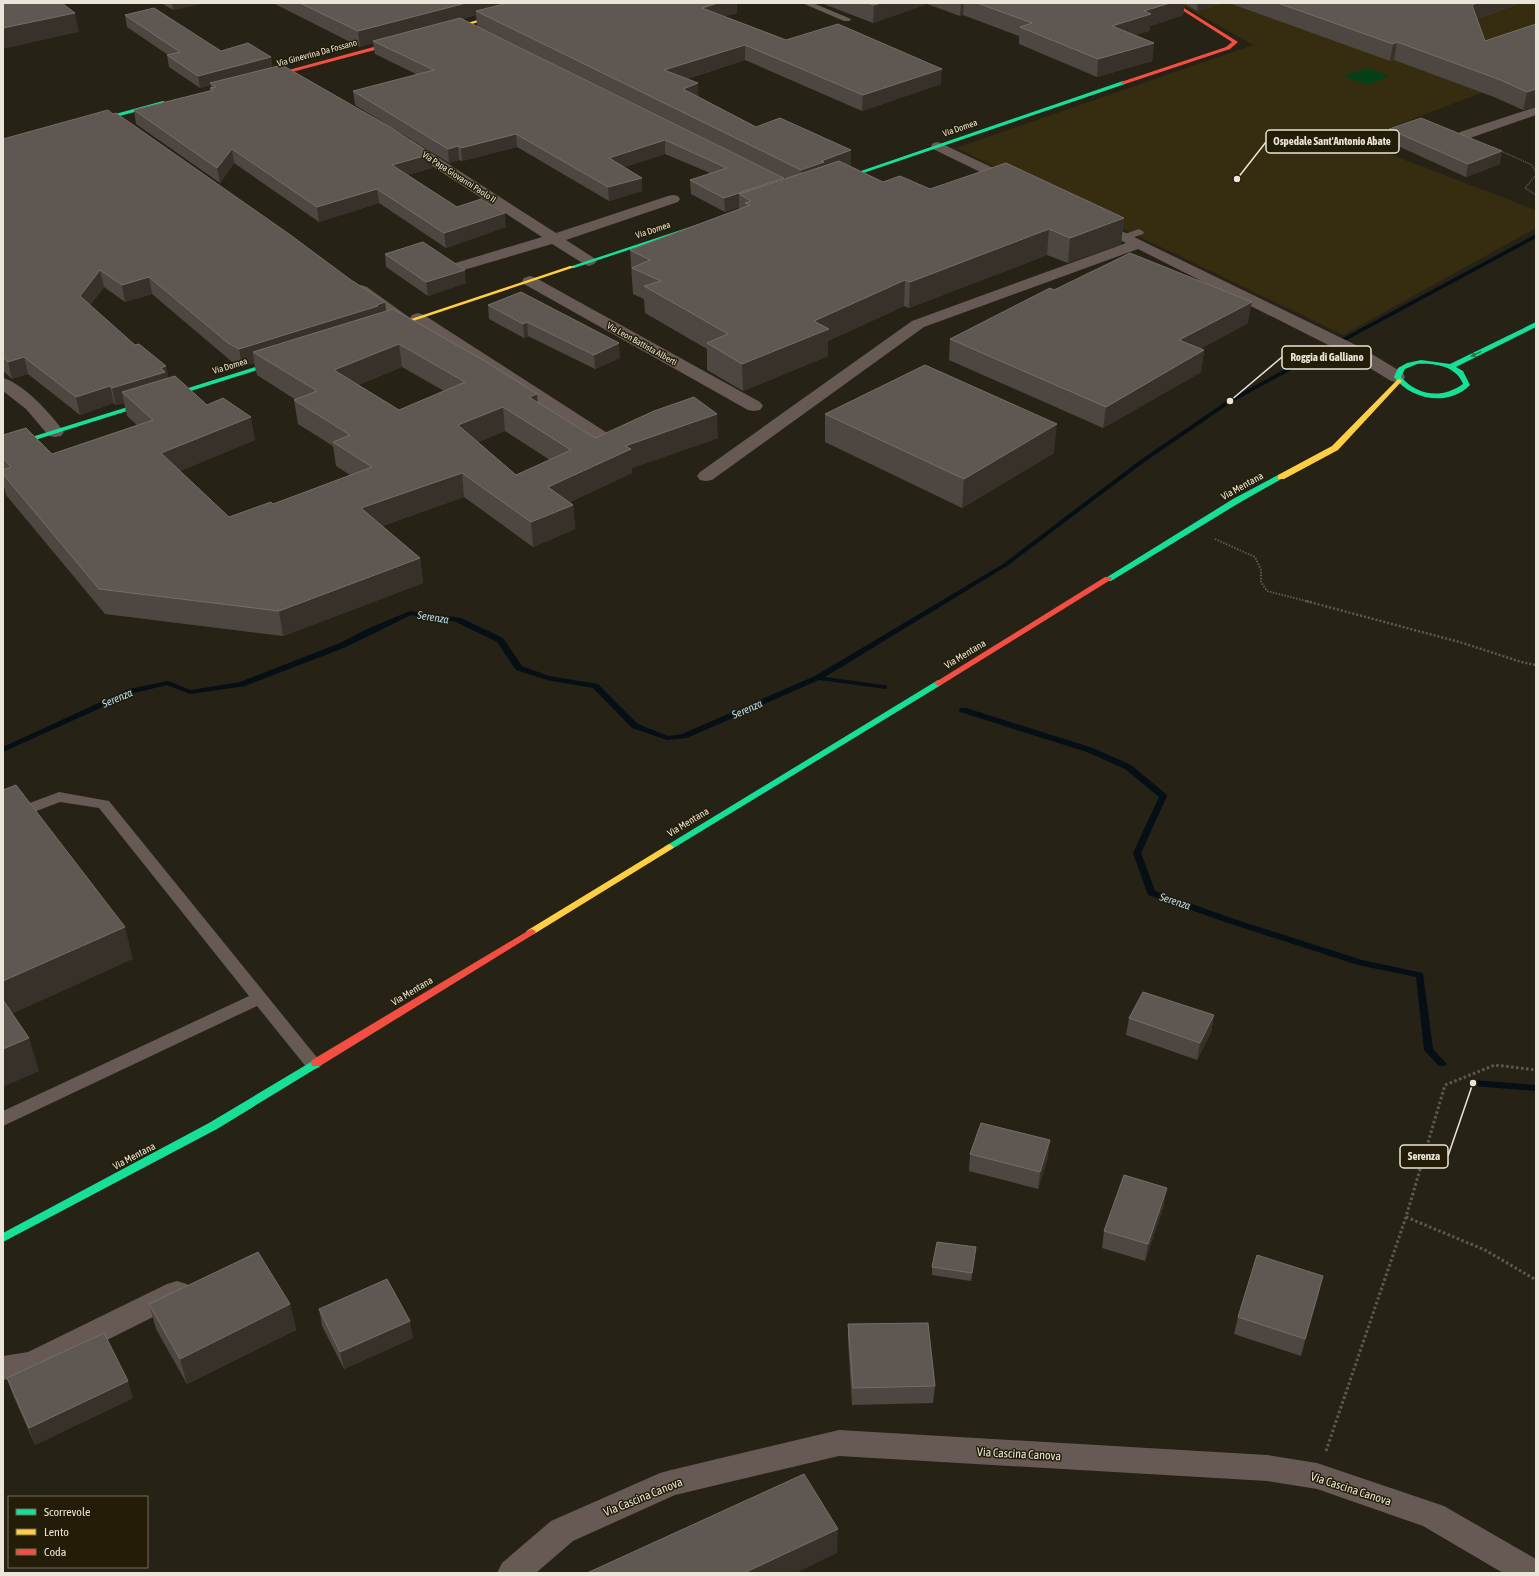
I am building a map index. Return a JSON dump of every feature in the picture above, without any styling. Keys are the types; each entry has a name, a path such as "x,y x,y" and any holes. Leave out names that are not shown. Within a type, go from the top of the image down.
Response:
{"street":[{"path":"432,34 543,3"},
{"name":"Via Domea","path":"822,185 1228,48 1235,42 1173,3"},
{"path":"463,26 477,32"},
{"name":"Via Ginevrina Da Fossano","path":"256,80 409,40"},
{"path":"286,72 305,83"},
{"path":"80,124 173,100"},
{"path":"1465,135 1536,111"},
{"path":"113,116 126,125"},
{"name":"Via Papa Giovanni Paolo II","path":"397,137 589,261"},
{"path":"938,146 1028,190"},
{"path":"457,267 553,239 673,199"},
{"path":"1084,217 1135,238 1401,374"},
{"name":"Via Domea","path":"376,331 713,221"},
{"path":"706,476 918,324 1135,238"},
{"path":"348,280 606,440"},
{"name":"Via Leon Battista Alberti","path":"530,281 754,406"},
{"path":"1450,367 1536,324"},
{"path":"1487,358 1502,341"},
{"name":"Via Domea","path":"3,448 294,357"},
{"path":"1422,362 1450,367 1470,378 1464,390 1449,395 1428,395 1417,392 1403,385 1401,374 1422,362"},
{"name":"Via Mentana","path":"3,1238 213,1126 1236,501 1335,448 1374,409 1401,374"},
{"path":"3,383 32,405 55,432"},
{"name":"Via Mentana","path":"1374,409 1417,392"},
{"path":"3,1368 33,1363 203,1279"},
{"name":"Via Cascina Canova","path":"513,1573 562,1531 672,1483 839,1443 1267,1468 1317,1476 1433,1516 1532,1573"}],"lane":[{"path":"806,3 847,19"},
{"path":"3,819 59,798 104,804 313,1064"},
{"path":"3,1119 260,998"}],"path":[{"path":"1465,135 1532,165 1536,174 1525,188 1536,195"},
{"path":"1188,531 1224,542 1255,557 1262,570 1260,579 1262,586 1267,591 1462,643 1521,662 1536,664"},
{"path":"1317,1476 1406,1217 1445,1085 1495,1065 1536,1070"},
{"path":"1406,1217 1485,1250 1536,1280"}],"shaded area":[{"path":"1179,3 1536,3 1536,72 1355,141 1536,210 1536,228 1343,335 956,148 1253,45"}],"green space":[{"path":"1367,68 1389,76 1367,85 1343,76"}],"building":[{"path":"3,3 62,3 75,13 3,28"},
{"path":"300,3 466,3 358,31"},
{"path":"508,3 718,3 702,8 786,40 838,24 942,69 863,95 745,45 664,70 698,83 683,89 756,127 780,118 851,150 801,170 476,11"},
{"path":"867,3 881,3 874,5"},
{"path":"977,3 1170,3 1144,11 1151,14 1112,26 1154,43 1098,59 1020,27 1032,23"},
{"path":"1278,3 1477,3 1472,5 1485,41 1536,24 1536,89 1527,92 1498,79 1397,42 1393,44"},
{"path":"154,8 221,51 248,43 271,57 198,76 167,55 180,52 125,15"},
{"path":"460,18 784,178 724,198 690,180 727,168 665,140 609,158 642,178 608,187 516,134 461,148 458,146 448,149 353,91 434,70 373,41"},
{"path":"282,65 390,127 431,154 392,165 457,207 481,199 505,213 444,233 377,189 317,207 232,149 217,168 134,110 213,90 210,88 216,87 210,83"},
{"path":"108,110 113,114 116,113 289,234 351,280 385,302 377,305 378,306 239,349 228,343 149,277 122,285 100,270 80,296 135,345 139,344 166,366 161,368 165,372 112,388 110,386 76,397 24,357 8,362 3,357 3,139"},
{"path":"1421,118 1502,151 1468,164 1389,129"},
{"path":"839,161 883,182 900,176 930,189 1006,163 1124,218 1070,238 1049,229 910,282 905,280 814,321 829,329 742,364 707,343 728,334 644,286 661,281 632,268 650,260 630,250 750,205 745,203 751,201 739,194"},
{"path":"423,242 465,270 426,282 385,254"},
{"path":"1130,253 1252,302 1179,340 1204,350 1106,407 950,339 1050,288 1054,290"},
{"path":"521,292 619,343 594,355 527,322 523,324 488,305"},
{"path":"393,309 485,361 537,394 529,397 595,438 654,411 694,397 717,414 625,446 631,449 548,487 573,505 531,522 462,473 361,508 420,558 279,611 99,589 3,474 3,470 11,467 3,458 3,435 26,428 52,454 153,420 122,392 175,376 207,405 223,398 251,417 161,453 229,517 271,502 273,504 372,467 333,442 350,435 294,400 317,391 253,352","holes":["399,344 465,382 399,410 334,370","503,407 571,450 516,475 458,425"]},
{"path":"925,365 1057,424 964,479 825,414"},
{"path":"16,785 125,927 3,981 3,790"},
{"path":"1143,992 1214,1015 1200,1043 1129,1018"},
{"path":"3,1000 29,1038 3,1049"},
{"path":"981,1123 1050,1140 1040,1172 970,1154"},
{"path":"1124,1175 1167,1188 1148,1244 1104,1231"},
{"path":"937,1242 976,1247 972,1273 932,1267"},
{"path":"258,1252 290,1304 180,1359 149,1304"},
{"path":"1257,1255 1323,1276 1305,1339 1238,1317"},
{"path":"387,1279 410,1321 340,1352 319,1309"},
{"path":"928,1323 935,1386 853,1388 848,1324"},
{"path":"104,1333 128,1381 29,1428 7,1378"},
{"path":"804,1474 838,1529 744,1573 587,1573"}],"waterway":[{"path":"818,678 1005,565 1141,462 1230,401 1536,236"},
{"name":"Serenza","path":"3,750 132,691 168,683 190,692 242,684 343,645 410,613 458,620 500,640 519,668 547,678 595,686 635,726 667,738 684,736 818,678"},
{"name":"Serenza","path":"818,678 883,687"},
{"name":"Serenza","path":"963,710 1090,750 1128,767 1163,796 1137,853 1151,893 1234,922 1361,963 1420,975 1429,1050 1442,1064"},
{"name":"Serenza","path":"1473,1083 1536,1088"}],"traffic: fast":[{"path":"832,182 1123,83"},
{"path":"89,122 163,103"},
{"path":"572,267 701,225"},
{"path":"1450,367 1536,324"},
{"path":"3,448 284,360"},
{"path":"1421,362 1449,366 1460,373 1467,385 1459,391 1440,396 1430,396 1412,390 1397,377 1398,373 1406,365 1421,362"},
{"path":"1108,579 1236,501 1281,477"},
{"path":"669,847 938,683"},
{"path":"3,1238 213,1126 316,1063"}],"traffic: slow":[{"path":"442,31 543,3"},
{"path":"384,329 572,267"},
{"path":"1281,477 1335,448 1399,381"},
{"path":"531,932 669,847"}],"traffic: jam":[{"path":"1123,83 1228,48 1235,42 1173,3"},
{"path":"262,78 403,41"},
{"path":"938,683 1108,579"},
{"path":"316,1063 531,932"}],"place":[{"name":"Ospedale Sant'Antonio Abate","path":"1237,179"},
{"name":"Roggia di Galliano","path":"1230,401"},
{"name":"Serenza","path":"1473,1083"}]}
